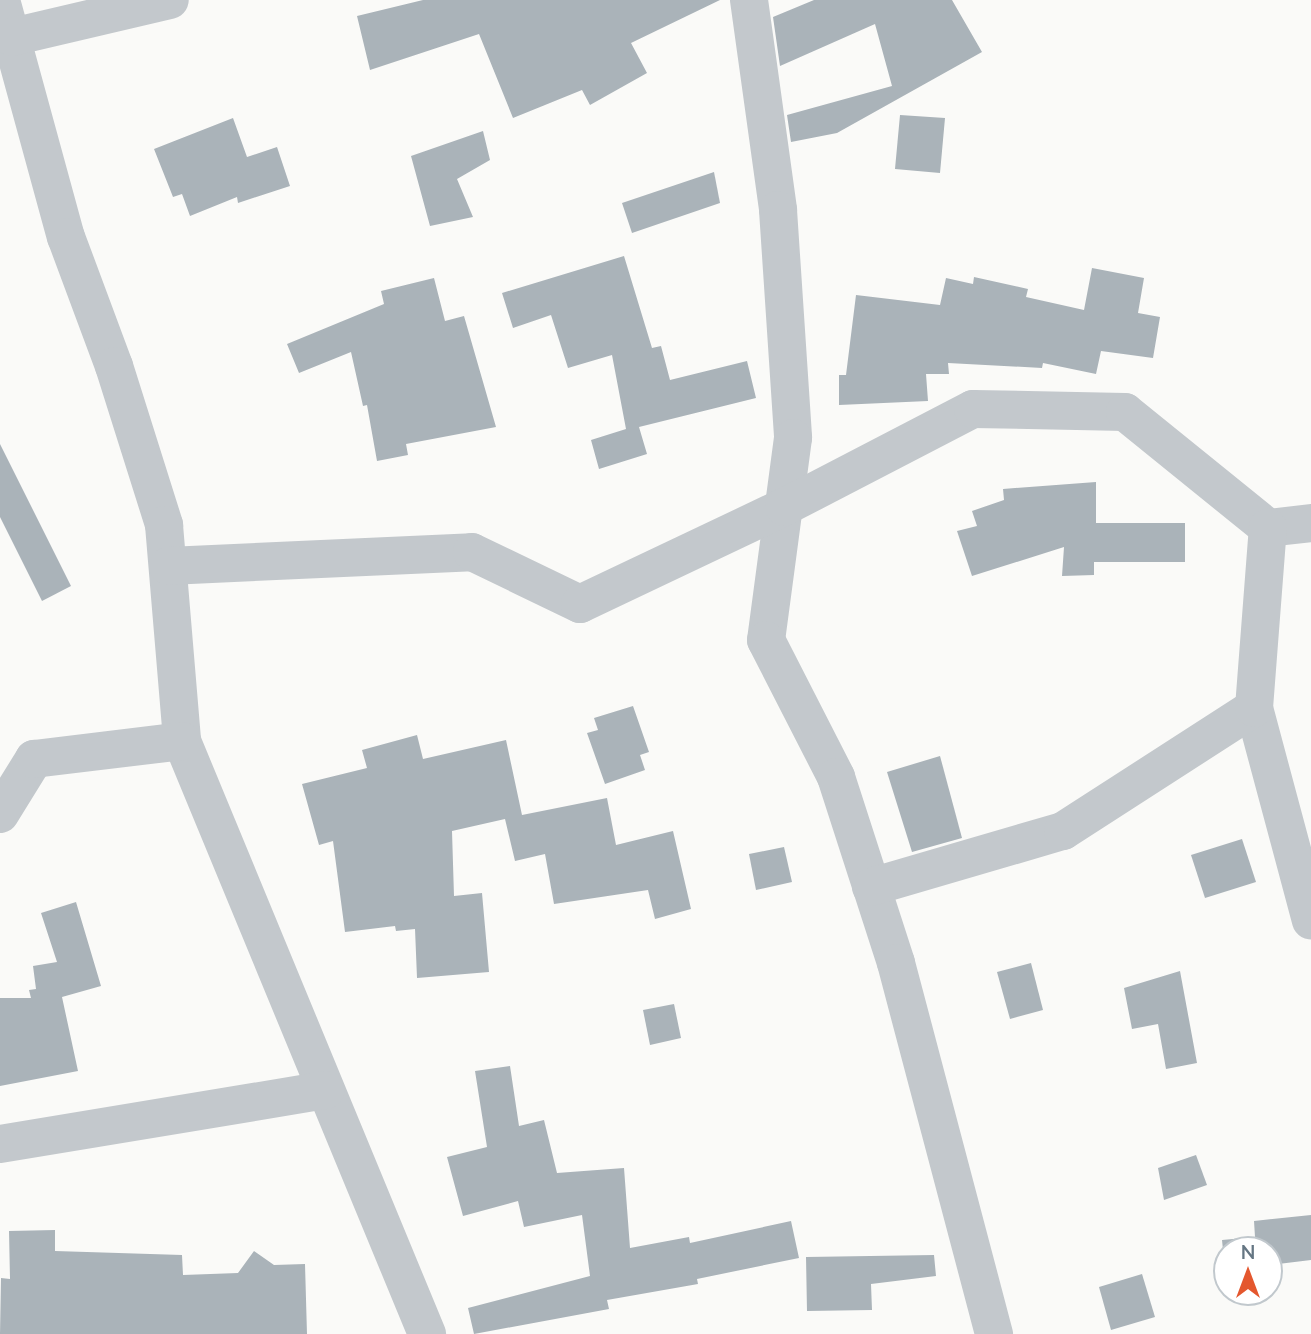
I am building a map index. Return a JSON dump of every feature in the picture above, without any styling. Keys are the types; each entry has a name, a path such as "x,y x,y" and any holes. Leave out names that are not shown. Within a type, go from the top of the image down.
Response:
{"street":[{"path":"1,0 66,237 114,366 164,525 182,740 427,1334"},
{"path":"12,37 170,0"},
{"path":"749,0 778,210 793,438 766,639 836,777 896,962 994,1334"},
{"path":"168,566 472,552 580,604 783,507 973,409 1125,412 1268,528 1311,523"},
{"path":"1268,528 1254,708 1311,920"},
{"path":"872,887 1063,831 1254,708"},
{"path":"0,814 34,759 182,740"},
{"path":"0,1144 326,1090"}],"building":[{"path":"423,0 720,0 631,43 647,73 590,105 582,90 513,118 479,34 370,70 357,16"},
{"path":"814,0 952,0 982,52 837,133 791,142 787,115 892,86 875,24 780,66 773,17"},
{"path":"900,115 945,118 940,173 895,169"},
{"path":"233,118 247,157 277,147 290,186 238,203 237,197 190,216 182,194 173,197 154,149"},
{"path":"483,131 490,160 457,179 473,217 430,226 411,156"},
{"path":"714,172 720,203 632,233 622,203"},
{"path":"624,256 652,348 661,346 670,380 747,361 756,398 639,427 647,454 599,469 591,440 626,429 612,355 568,368 551,315 513,328 502,293"},
{"path":"1092,268 1144,278 1138,313 1160,317 1153,358 1101,351 1096,374 1043,363 1042,368 948,363 949,374 926,374 928,401 839,405 839,375 846,375 856,295 940,305 946,278 973,284 974,277 1028,289 1026,297 1084,310"},
{"path":"434,278 445,321 464,316 496,427 406,444 408,455 377,461 367,405 363,406 351,352 299,373 287,344 384,304 381,291"},
{"path":"0,444 71,586 42,601 0,517"},
{"path":"1096,482 1096,523 1185,523 1185,562 1094,562 1094,575 1062,576 1064,547 972,576 957,531 977,526 972,511 1004,500 1003,489"},
{"path":"633,706 649,752 640,755 645,770 605,784 587,733 598,730 594,718"},
{"path":"417,735 423,759 506,740 522,815 607,798 616,845 673,831 691,909 655,919 648,890 554,904 545,854 515,861 505,819 452,831 454,896 482,893 489,972 417,978 415,929 396,931 395,926 345,932 333,841 319,845 302,784 367,768 362,750"},
{"path":"940,756 962,838 912,852 887,772"},
{"path":"1242,839 1256,882 1205,898 1191,855"},
{"path":"784,847 792,882 756,890 749,854"},
{"path":"76,902 101,986 62,997 78,1071 0,1086 0,998 31,998 29,990 36,989 33,966 57,962 41,913"},
{"path":"1031,963 1043,1010 1010,1019 997,972"},
{"path":"1180,971 1197,1063 1166,1069 1158,1024 1132,1029 1124,988"},
{"path":"674,1004 681,1038 650,1045 643,1010"},
{"path":"510,1066 519,1126 544,1120 557,1173 624,1168 630,1248 689,1237 690,1243 791,1221 799,1258 697,1279 698,1284 607,1300 609,1309 474,1334 468,1308 590,1276 582,1215 524,1227 518,1201 463,1216 447,1157 487,1147 475,1071"},
{"path":"1196,1155 1207,1185 1164,1200 1158,1168"},
{"path":"1311,1215 1311,1260 1283,1263 1283,1236 1255,1236 1254,1221"},
{"path":"55,1230 55,1251 182,1255 183,1275 238,1273 254,1251 274,1265 305,1264 307,1334 0,1334 1,1278 10,1279 9,1231"},
{"path":"934,1255 936,1276 871,1284 872,1310 807,1311 806,1257"},
{"path":"1142,1274 1155,1317 1111,1330 1099,1287"}]}
